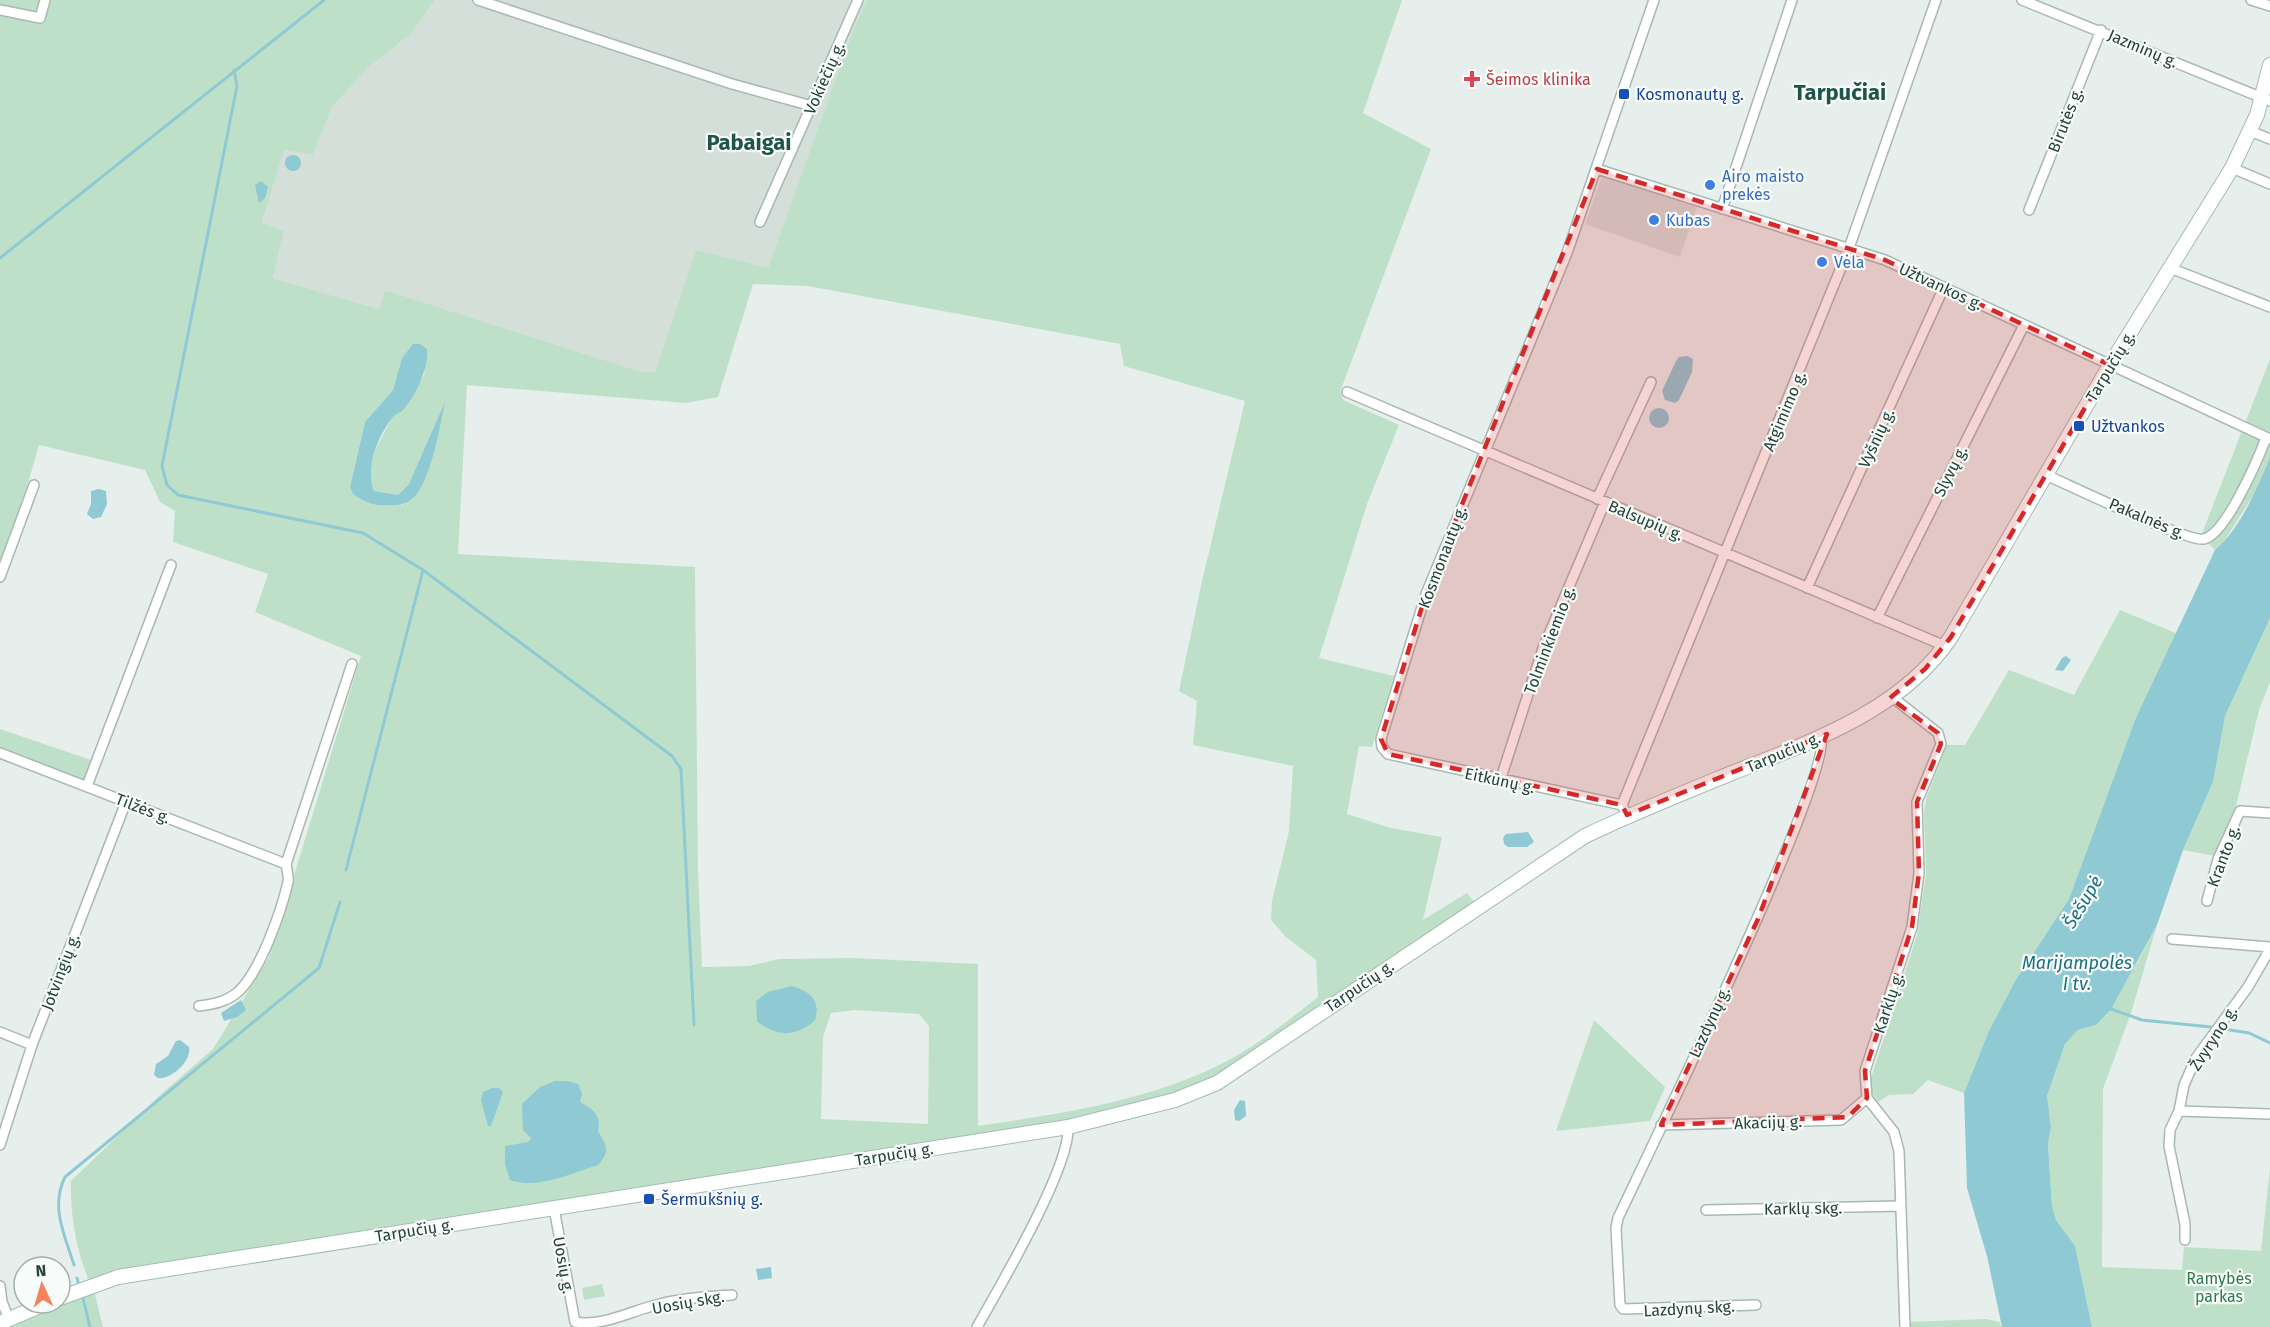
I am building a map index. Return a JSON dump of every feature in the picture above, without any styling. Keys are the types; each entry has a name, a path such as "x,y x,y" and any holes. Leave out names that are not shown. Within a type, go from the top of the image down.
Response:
{"main road":[{"name":"Tarpučių g.","path":"72,1294 118,1277 1068,1127 1175,1100 1216,1083 1547,859 1624,810 1821,737 1892,697 1925,669 1945,646 2110,365 2232,168 2266,100 2270,65"},
{"path":"4,1321 18,1315"}],"street":[{"path":"0,10 40,18 45,0"},
{"path":"478,0 732,84 812,106"},
{"name":"Vokiečių g.","path":"760,222 858,0"},
{"name":"Kosmonautų g.","path":"1382,747 1383,729 1426,594 1567,253 1654,0"},
{"path":"1722,210 1792,0"},
{"name":"Atgimimo g.","path":"1624,810 1724,553 1849,248 1936,0"},
{"name":"Jazminų g.","path":"2022,0 2101,30 2266,100"},
{"path":"2251,0 2270,6"},
{"name":"Birutės g.","path":"2029,210 2101,30"},
{"path":"2250,132 2270,139"},
{"path":"2232,168 2270,184"},
{"name":"Užtvankos g.","path":"1597,169 1885,260 2268,439"},
{"path":"2170,268 2270,307"},
{"name":"Vyšnių g.","path":"1807,588 1944,287"},
{"name":"Slyvų g.","path":"1876,618 2024,325"},
{"name":"Tolminkiemio g.","path":"1500,781 1543,648 1651,382"},
{"name":"Balsupių g.","path":"1347,392 1945,646"},
{"name":"Pakalnės g.","path":"2046,476 2188,536 2205,539 2225,519 2245,486 2268,439"},
{"path":"0,577 34,485"},
{"path":"87,786 171,565"},
{"path":"200,1006 219,1003 237,992 252,976 262,955 288,880 286,864 352,664"},
{"name":"Karklų g.","path":"1868,1098 1864,1071 1908,942 1916,907 1919,873 1917,802 1941,744 1938,733 1892,697"},
{"name":"Lazdynų g.","path":"1623,1309 1619,1294 1616,1228 1618,1218 1762,908 1810,788 1823,748 1821,737"},
{"name":"Eitkūnų g.","path":"1382,747 1388,754 1624,810"},
{"name":"Tilžės g.","path":"0,753 286,864"},
{"name":"Jotvingių g.","path":"0,1145 32,1045 126,802"},
{"name":"Kranto g.","path":"2206,901 2218,859 2240,811 2270,813"},
{"path":"2172,939 2270,948"},
{"name":"Žvyryno g.","path":"2185,1240 2185,1224 2169,1146 2170,1130 2179,1111 2184,1085 2196,1058 2248,987 2270,948"},
{"path":"0,1032 32,1045"},
{"path":"1868,1098 1894,1132 1899,1151 1905,1327"},
{"name":"Akacijų g.","path":"1661,1125 1841,1120 1868,1098"},
{"path":"2179,1111 2270,1114"},
{"path":"977,1327 1014,1262 1066,1150 1068,1127"},
{"name":"Karklų skg.","path":"1706,1210 1900,1206"},
{"name":"Uosių g.","path":"554,1208 575,1322"},
{"path":"0,1286 4,1321"},
{"name":"Uosių skg.","path":"575,1322 584,1325 611,1321 654,1305 732,1294"},
{"name":"Lazdynų skg.","path":"1623,1309 1756,1305"}],"highlighted area":[{"path":"1597,169 1885,260 2110,365 1951,637 1925,669 1890,698 1938,733 1941,744 1917,802 1919,873 1912,927 1865,1071 1867,1098 1848,1117 1661,1125 1758,919 1827,734 1627,815 1622,805 1388,754 1381,739 1426,594"}],"shaded area":[{"path":"435,0 867,0 852,33 768,269 696,250 655,372 642,372 385,290 379,309 273,278 284,231 262,224 284,149 313,155 332,107 370,66 411,34"},
{"path":"1603,174 1697,207 1680,257 1585,224"}],"green space":[{"path":"0,0 435,0 411,34 370,66 332,107 313,155 284,150 262,223 284,231 273,278 379,309 385,290 642,372 655,372 696,250 768,268 852,33 867,0 1402,0 1363,113 1431,149 1340,392 1343,400 1399,425 1367,504 1319,658 1394,676 1372,747 1359,746 1347,814 1391,828 1442,837 1423,920 1467,893 1474,902 1227,1071 1197,1087 1109,1113 89,1281 75,1232 71,1181 159,1096 213,1049 269,957 361,656 255,612 268,574 173,542 175,511 160,502 145,470 39,445 4,566 0,565","holes":["753,284 808,286 1120,344 1124,366 1245,401 1202,581 1179,691 1197,701 1193,745 1293,766 1289,831 1272,901 1271,920 1286,937 1316,960 1318,997 1241,1053 1169,1086 1106,1104 978,1126 978,964 854,958 779,959 749,966 702,967 698,870 695,567 458,554 467,385 686,403 718,397","402,358 425,373 403,410 394,414 376,448 369,471 374,491 398,495 409,484 444,406 435,447 403,505 350,487 365,422 393,390","855,1010 919,1014 929,1026 928,1124 821,1119 823,1037 831,1013"]},
{"path":"2270,359 2270,458 2256,491 2223,543 2215,550 2201,536"},
{"path":"2120,610 2178,634 2135,720 2069,899 2015,981 1989,1031 1964,1093 1928,1080 1913,1094 1889,1095 1878,1102 1872,1093 1871,1078 1917,935 1926,874 1924,812 1927,796 1947,745 1965,745 2009,670 2074,695"},
{"path":"2270,618 2270,682 2259,710 2236,806 2215,856 2183,850 2213,782 2225,716"},
{"path":"0,729 97,762 87,786 0,753"},
{"name":"Ramybės parkas","path":"2157,925 2131,1013 2103,1089 2102,1267 2182,1270 2184,1247 2261,1251 2270,1168 2270,1327 2092,1327 2075,1247 2056,1220 2052,1206 2048,1144 2051,1127 2047,1096 2065,1044 2078,1030 2096,1025 2137,963"},
{"path":"1594,1020 1665,1087 1650,1121 1556,1131"},
{"path":"602,1284 605,1296 584,1300 582,1288"},
{"path":"94,1291 103,1327 9,1327 37,1315 72,1315 72,1300"},
{"path":"1986,1319 1999,1322 2002,1327 1909,1327 1908,1322"}],"water":[{"path":"290,155 296,155 301,163 299,169 290,171 285,166 285,160"},
{"path":"261,181 268,187 265,198 259,203 255,185"},
{"path":"413,344 420,344 427,349 424,372 409,403 393,417 378,442 371,472 374,491 398,495 409,484 445,402 430,466 419,490 407,502 373,504 353,494 350,487 365,422 393,390 402,358"},
{"path":"1687,356 1693,359 1692,372 1679,400 1675,403 1665,400 1662,391 1676,361 1679,357"},
{"path":"1659,408 1666,411 1669,418 1666,425 1659,428 1652,425 1649,418 1652,411"},
{"name":"Marijampolės I tv.","path":"2270,458 2270,618 2225,716 2213,782 2183,850 2157,925 2111,1009 2096,1025 2078,1030 2065,1044 2047,1096 2051,1127 2048,1144 2052,1206 2056,1220 2075,1246 2092,1327 2002,1327 1987,1256 1967,1188 1964,1093 1989,1031 2015,981 2069,899 2135,720 2215,550 2233,531 2254,494"},
{"path":"99,489 106,491 107,504 101,517 93,519 87,514 91,504 91,491"},
{"path":"2066,656 2071,660 2063,671 2055,670 2062,658"},
{"path":"1528,832 1534,842 1527,847 1508,847 1504,844 1503,838 1506,834"},
{"path":"792,986 812,997 816,1007 815,1020 801,1030 786,1033 771,1030 757,1021 756,1001 768,992"},
{"path":"241,1000 246,1010 237,1017 224,1021 221,1013"},
{"path":"180,1040 189,1047 187,1058 174,1073 158,1078 154,1075 156,1064 168,1056 176,1041"},
{"path":"555,1081 578,1084 582,1094 580,1102 592,1110 599,1121 598,1131 606,1148 605,1156 598,1165 543,1182 521,1183 510,1180 505,1165 505,1146 528,1142 531,1138 523,1130 522,1104 540,1087"},
{"path":"499,1088 503,1092 491,1126 488,1126 481,1100 483,1092"},
{"path":"1240,1100 1245,1101 1246,1116 1239,1121 1235,1120 1234,1110"},
{"path":"771,1267 772,1278 758,1280 756,1269"}],"waterway":[{"path":"0,258 324,0"},
{"path":"234,70 237,86 162,466 167,485 178,495 363,533 423,570 672,756 681,769 694,1025"},
{"path":"346,870 423,570"},
{"path":"74,1265 60,1221 59,1199 65,1177 319,968 340,902"},
{"path":"2111,1009 2142,1020 2211,1027"},
{"path":"2224,1029 2249,1033 2270,1043"},
{"path":"77,1278 78,1282"},
{"path":"83,1298 90,1327"}],"place":[{"name":"Šeimos klinika","path":"1472,79"},
{"name":"Kosmonautų g.","path":"1624,94"},
{"name":"Airo maisto prekės","path":"1710,185"},
{"name":"Kubas","path":"1654,220"},
{"name":"Vėla","path":"1822,262"},
{"name":"Užtvankos","path":"2079,426"},
{"name":"Šermukšnių g.","path":"649,1199"}],"district":[{"name":"Tarpučiai","path":"1840,92"},
{"name":"Pabaigai","path":"749,142"}],"water label":[{"name":"Šešupė","path":"2083,902"}]}
